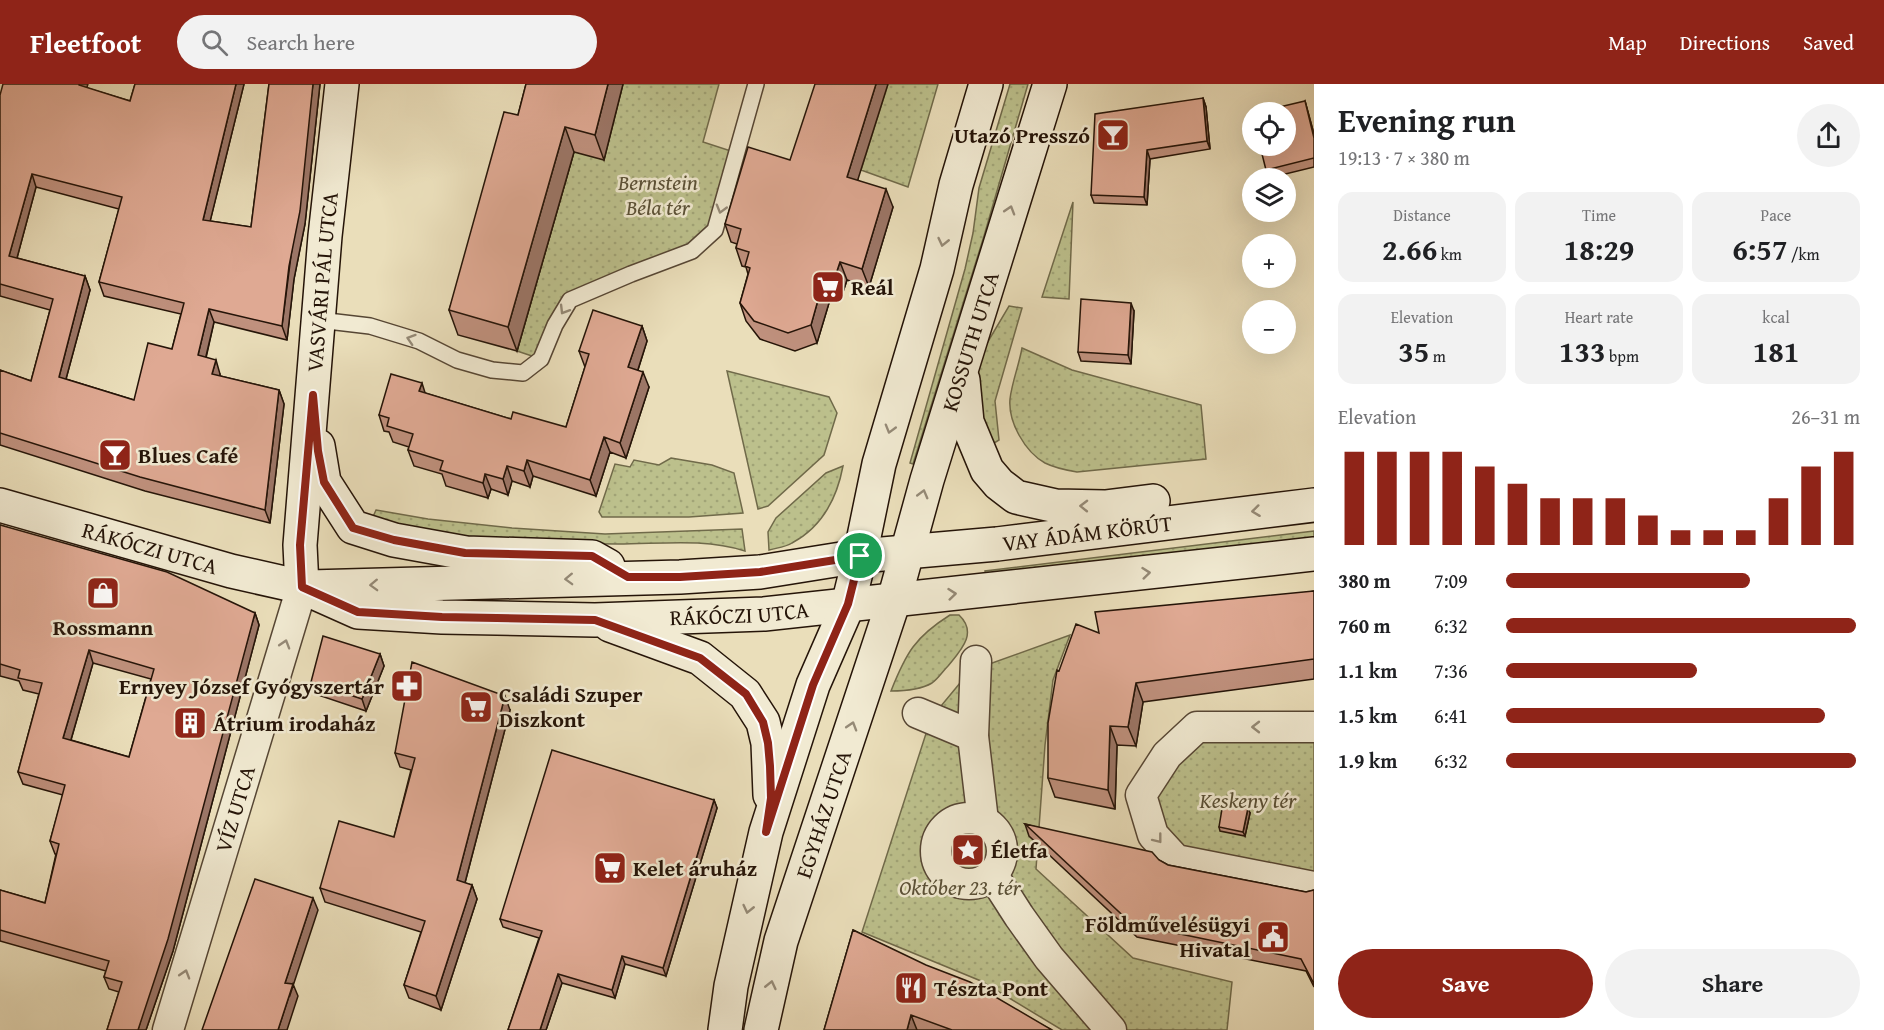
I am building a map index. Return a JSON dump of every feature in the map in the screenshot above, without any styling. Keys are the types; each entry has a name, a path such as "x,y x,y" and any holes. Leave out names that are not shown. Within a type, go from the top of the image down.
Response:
{"street":[{"name":"VASVÁRI PÁL UTCA","path":"302,587 300,545 325,236 342,84"},
{"path":"848,604 879,464 937,269 956,185 986,84"},
{"name":"KOSSUTH UTCA","path":"894,600 961,366 1050,84"},
{"path":"961,366 967,422 987,470 999,484 1016,497 1056,506 1105,507 1268,487 1314,495"},
{"path":"313,395 318,451 324,482 353,528 394,540 465,553 592,556 628,577"},
{"name":"RÁKÓCZI UTCA","path":"0,505 231,571 302,587 358,612 442,617 595,620 764,614 894,600"},
{"name":"VAY ÁDÁM KÖRÚT","path":"860,556 997,544 1314,505"},
{"name":"VAY ÁDÁM KÖRÚT","path":"894,600 1314,555"},
{"name":"RÁKÓCZI UTCA","path":"302,587 680,577 760,572 860,556"},
{"name":"VÍZ UTCA","path":"168,1030 302,587"},
{"name":"EGYHÁZ UTCA","path":"761,1030 781,941 894,600"},
{"name":"EGYHÁZ UTCA","path":"725,1030 731,986 766,832 813,685 848,604"},
{"path":"595,620 700,658 746,694 763,722 768,743 771,798 766,832"},
{"path":"976,661 973,736 983,821"},
{"path":"918,713 973,736"},
{"path":"1314,728 1197,728 1167,754 1141,795 1153,835 1176,860 1314,887"},
{"path":"972,818 983,821 998,835 1002,856 998,866 992,874 973,884 951,879 937,862 935,851 942,831 950,823 961,819 972,818"},
{"path":"992,874 1050,958 1111,1030"}],"lane":[{"path":"319,320 370,326 418,341 457,360 492,370 523,373 541,359 555,326 570,300 692,251 715,230 756,84"}],"green space":[{"name":"Bernstein Béla tér","path":"623,84 719,84 703,142 737,153 715,230 692,251 570,300 541,359 517,351 574,152"},
{"path":"888,84 938,84 908,187 861,170"},
{"path":"1010,84 1028,84 984,236 913,464 910,463 965,269 979,188"},
{"path":"1073,202 1069,299 1042,297"},
{"path":"1009,306 1022,308 995,401 999,440 991,445 979,419 977,360"},
{"path":"1022,348 1072,370 1201,405 1206,459 1077,472 1045,463 1031,452 1019,436 1010,408 1012,386"},
{"path":"727,371 829,397 837,413 824,455 768,506 758,509"},
{"path":"671,458 712,465 734,473 743,513 689,517 602,517 599,512 615,464 630,467 634,460 659,465"},
{"path":"843,466 837,489 820,520 812,529 792,543 769,550 768,532 776,518 826,473"},
{"path":"376,510 428,519 512,528 605,534 742,529 745,551 698,543 575,543 469,536 419,530 381,522 372,519"},
{"path":"1314,531 1314,540 986,578 985,571"},
{"path":"950,615 959,615 967,628 966,641 958,654 932,683 912,690 891,691 913,647 928,631"},
{"name":"Október 23. tér","path":"1070,635 1053,680 1045,745 1036,869 1133,958 1232,982 1227,1030 1062,1030 981,981 862,932 931,718 970,671"},
{"name":"Keskeny tér","path":"1314,734 1314,878 1180,855 1146,795 1200,735"}],"building":[{"path":"3,84 79,84 130,101 135,84 236,84 203,220 251,227 269,84 313,84 300,211 289,266 282,326 209,309 198,355 216,360 212,374 279,390 265,510 140,477 0,433 0,370 31,381 53,299 0,284 0,95","holes":["32,174 122,197 99,282 184,303 172,349 148,343 134,400 59,377 85,276 9,256"]},
{"path":"526,84 608,84 595,135 565,127 508,327 449,310 504,112 518,115"},
{"path":"815,84 876,84 847,177 886,189 862,269 840,262 835,277 825,275 811,325 788,333 754,321 740,303 750,268 745,266 749,252 736,248 741,229 725,224 748,147 790,160"},
{"path":"1203,98 1207,141 1147,150 1144,197 1091,195 1095,114"},
{"path":"1305,101 1314,138 1314,158 1266,168 1262,156 1296,156 1296,103"},
{"path":"1081,299 1131,303 1128,355 1078,352"},
{"path":"593,310 642,326 628,367 643,372 620,443 604,437 590,480 527,460 524,471 507,466 503,479 485,474 483,483 440,470 443,461 408,450 413,434 387,426 389,418 379,415 391,374 422,383 419,391 511,419 513,412 566,427 589,354 579,351"},
{"path":"0,525 167,572 255,613 168,939 138,1030 107,1030 122,982 104,977 109,961 0,930 0,890 45,903 59,844 50,841 65,785 18,772 42,683 18,678 20,670 0,664","holes":["89,650 154,669 129,757 63,738"]},
{"path":"1314,591 1314,659 1136,683 1128,727 1110,726 1108,790 1048,778 1048,723 1057,670 1059,671 1076,624 1099,633 1095,612"},
{"path":"323,636 380,654 362,699 311,682"},
{"path":"412,662 505,696 457,880 472,885 436,996 404,985 425,921 320,888 339,821 394,837 415,758 395,753"},
{"name":"Kelet áruház","path":"552,750 714,800 663,968 622,956 612,990 558,974 540,1030 508,1030 542,931 500,919"},
{"path":"1223,803 1248,808 1243,832 1219,827"},
{"path":"1025,824 1152,852 1168,865 1306,892 1314,890 1314,984 1301,959 1132,924"},
{"path":"255,879 313,898 285,983 293,984 278,1030 202,1030"},
{"path":"853,930 926,965 970,982 1052,1030 952,1030 911,1015 907,1030 824,1030"}],"place":[{"name":"Utazó Presszó","path":"1113,135"},
{"name":"Reál","path":"828,287"},
{"name":"Blues Café","path":"115,455"},
{"name":"Rossmann","path":"103,593"},
{"name":"Ernyey József Gyógyszertár","path":"407,686"},
{"name":"Családi Szuper Diszkont","path":"476,707"},
{"name":"Átrium irodaház","path":"190,723"},
{"name":"Életfa","path":"968,850"},
{"name":"Kelet áruház","path":"610,868"},
{"name":"Földművelésügyi Hivatal","path":"1273,937"},
{"name":"Tészta Pont","path":"911,988"}],"route":[{"path":"313,395 318,451 324,482 353,528 394,540 465,553 592,556 628,577 680,577 760,572 860,556 848,604 813,685 766,832 771,798 768,743 763,722 746,694 700,658 595,620 442,617 358,612 302,587 300,545 313,395"}]}
